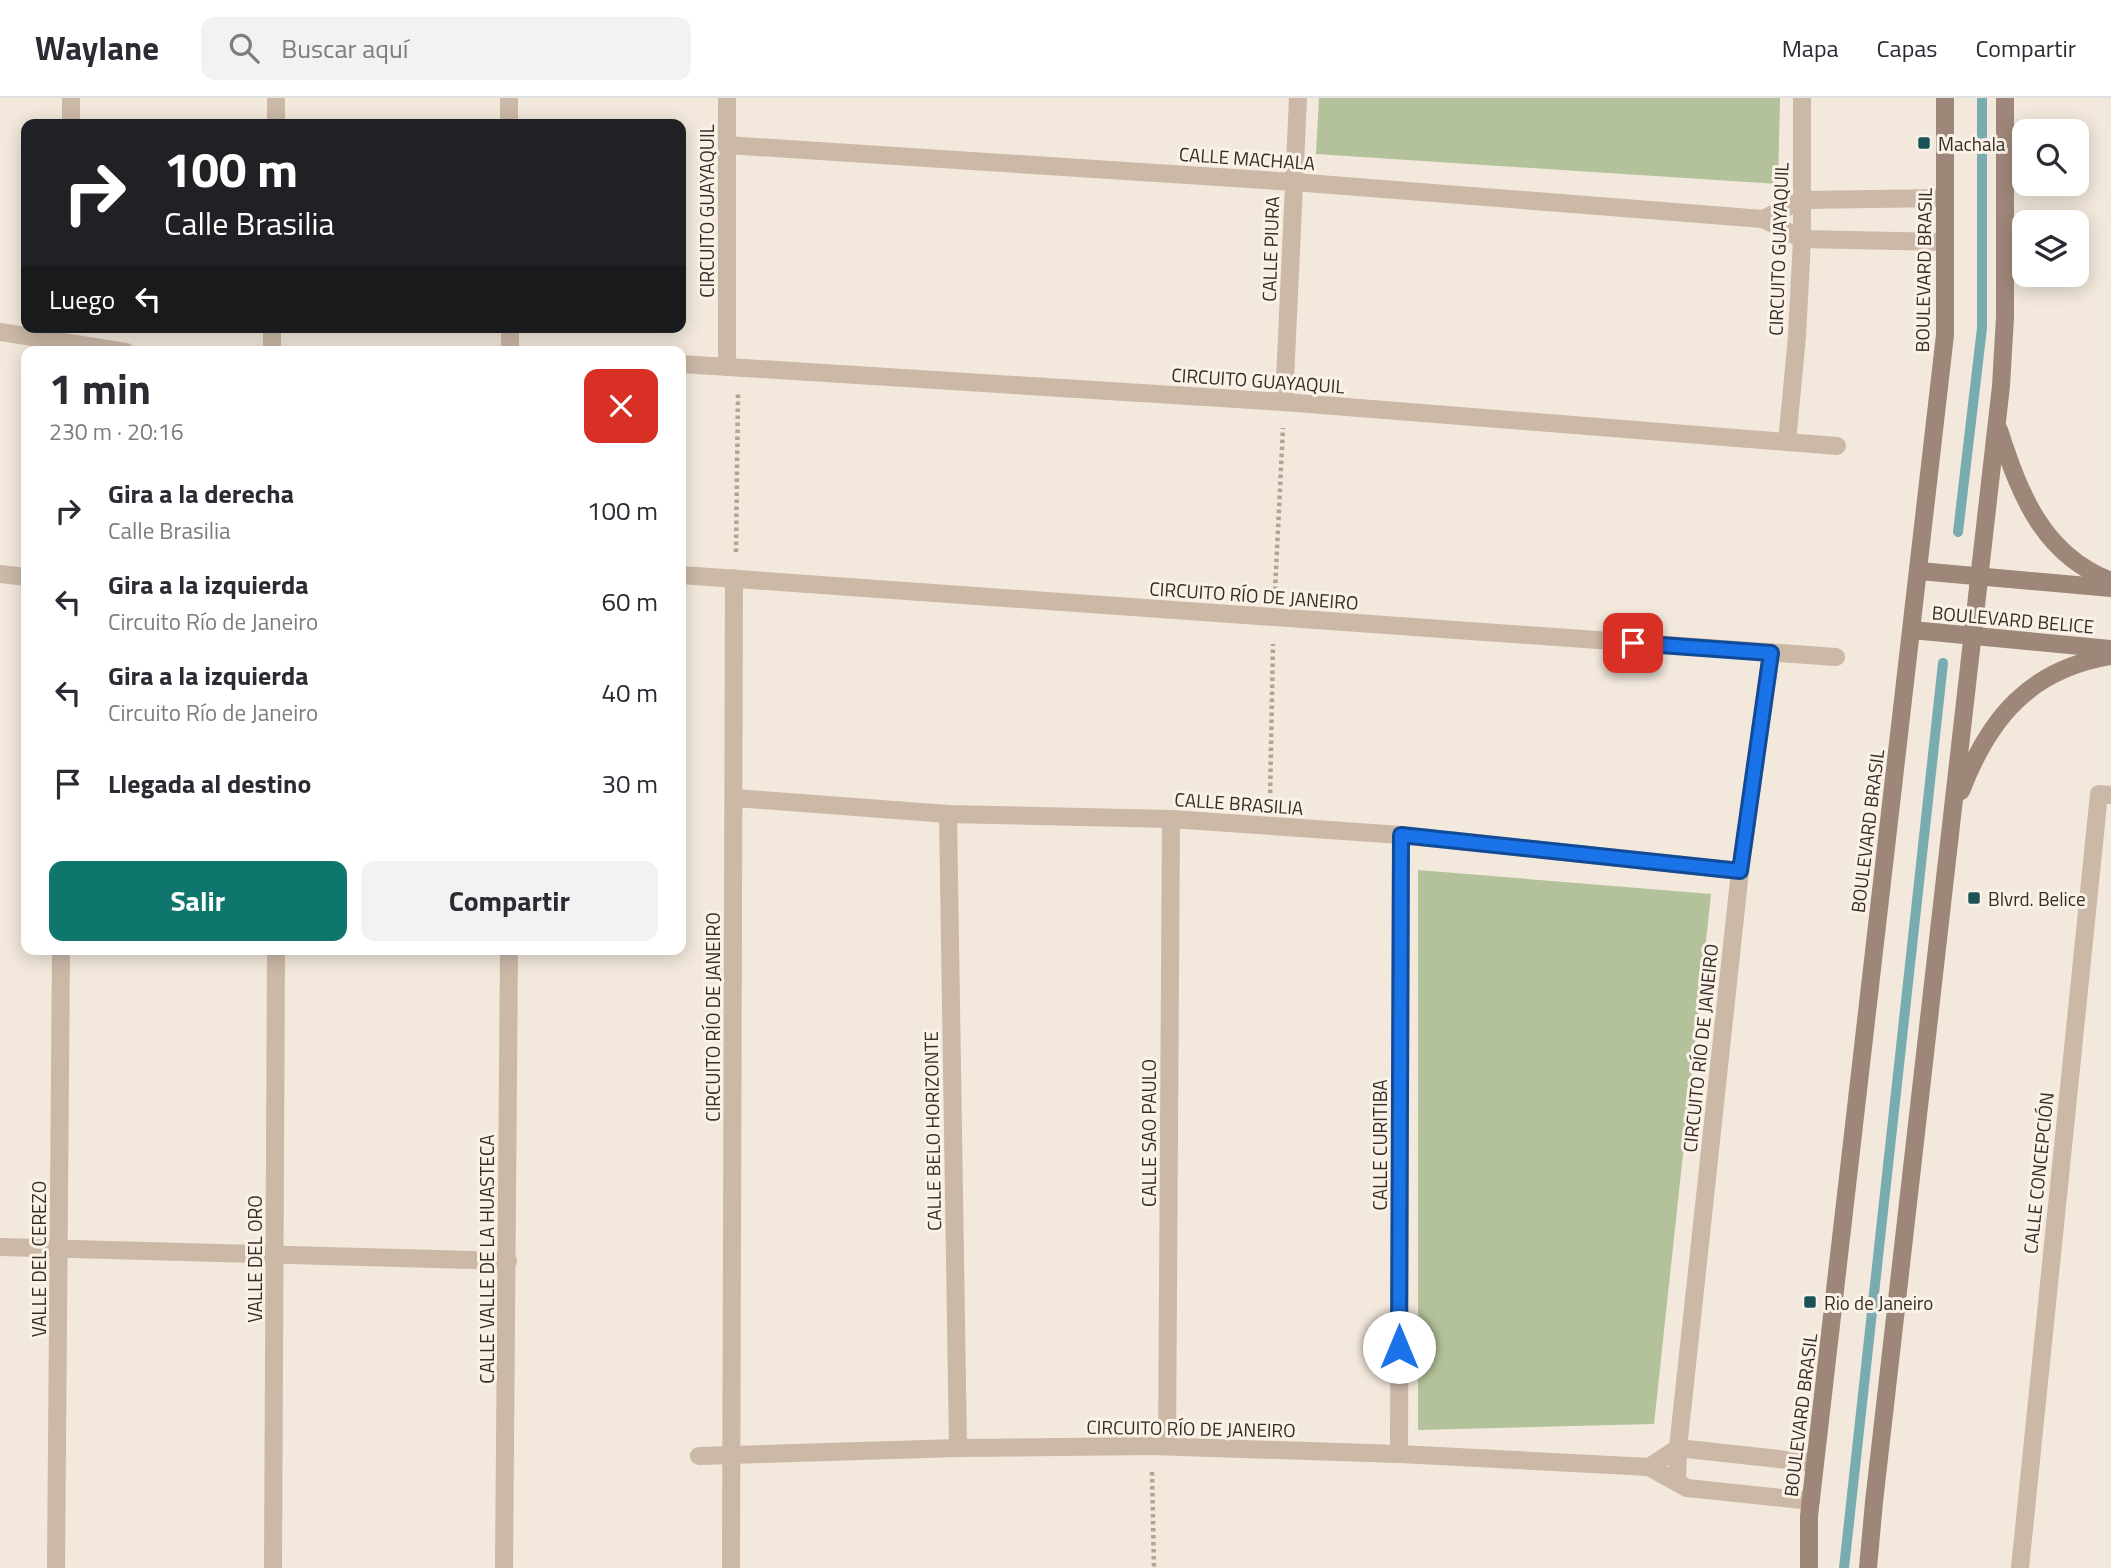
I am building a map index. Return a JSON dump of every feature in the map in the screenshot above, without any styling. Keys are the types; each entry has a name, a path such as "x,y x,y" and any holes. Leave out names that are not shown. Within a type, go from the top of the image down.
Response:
{"main road":[{"name":"BOULEVARD BRASIL","path":"1809,1568 1815,1464 1945,335 1945,98"},
{"path":"1868,1568 1997,423 2006,317 2006,98"},
{"path":"1997,423 2022,496 2040,525 2065,555 2096,575 2111,581"},
{"name":"BOULEVARD BELICE","path":"1919,571 2111,588"},
{"name":"BOULEVARD BELICE","path":"1912,630 2111,649"},
{"path":"1952,814 1972,763 1995,724 2023,693 2057,671 2111,656"}],"street":[{"path":"71,98 71,119"},
{"path":"275,119 276,98"},
{"path":"509,98 509,119"},
{"name":"CIRCUITO GUAYAQUIL","path":"727,98 733,367"},
{"name":"CALLE PIURA","path":"1284,402 1298,98"},
{"name":"CIRCUITO GUAYAQUIL","path":"1787,442 1797,337 1802,239 1802,98"},
{"name":"CALLE MACHALA","path":"727,145 1294,182 1763,219 1802,239 1945,242"},
{"path":"1763,219 1802,200 1945,198"},
{"path":"0,332 21,333"},
{"path":"24,333 73,335 107,346"},
{"name":"CIRCUITO GUAYAQUIL","path":"686,363 1284,402 1837,446"},
{"path":"0,574 21,577"},
{"name":"CIRCUITO RÍO DE JANEIRO","path":"686,575 1836,657"},
{"name":"CIRCUITO RÍO DE JANEIRO","path":"731,1455 735,579"},
{"name":"CIRCUITO RÍO DE JANEIRO","path":"699,1457 958,1448 1159,1446 1399,1454 1649,1467 1677,1482 1678,1448 1740,871 1771,653"},
{"name":"CALLE CONCEPCIÓN","path":"2020,1568 2099,794 2111,795"},
{"name":"CALLE BRASILIA","path":"734,798 948,814 1171,819 1401,835 1740,871"},
{"name":"CALLE BELO HORIZONTE","path":"948,814 958,1448"},
{"name":"CALLE SAO PAULO","path":"1159,1446 1171,819"},
{"name":"CALLE CURITIBA","path":"1399,1454 1401,835"},
{"name":"VALLE DEL CEREZO","path":"56,1568 61,955"},
{"name":"VALLE DEL ORO","path":"273,1568 276,955"},
{"name":"CALLE VALLE DE LA HUASTECA","path":"504,1568 509,955"},
{"path":"0,1247 508,1261"},
{"path":"1649,1467 1678,1448 1815,1464"},
{"path":"731,1455 731,1568"},
{"path":"1677,1482 1687,1488 1811,1501"}],"path":[{"path":"733,367 735,579"},
{"path":"1154,1568 1159,1446"}],"green space":[{"path":"1319,98 1780,98 1778,184 1316,154"},
{"path":"1418,870 1711,894 1654,1424 1418,1430"}],"waterway":[{"path":"1958,532 1982,328 1982,98"},
{"path":"1844,1568 1943,663"}],"place":[{"name":"Machala","path":"1924,143"},
{"name":"Blvrd. Belice","path":"1974,898"},
{"name":"Rio de Janeiro","path":"1810,1302"}],"route":[{"path":"1399,1347 1401,835 1740,871 1771,653 1633,643"}]}
